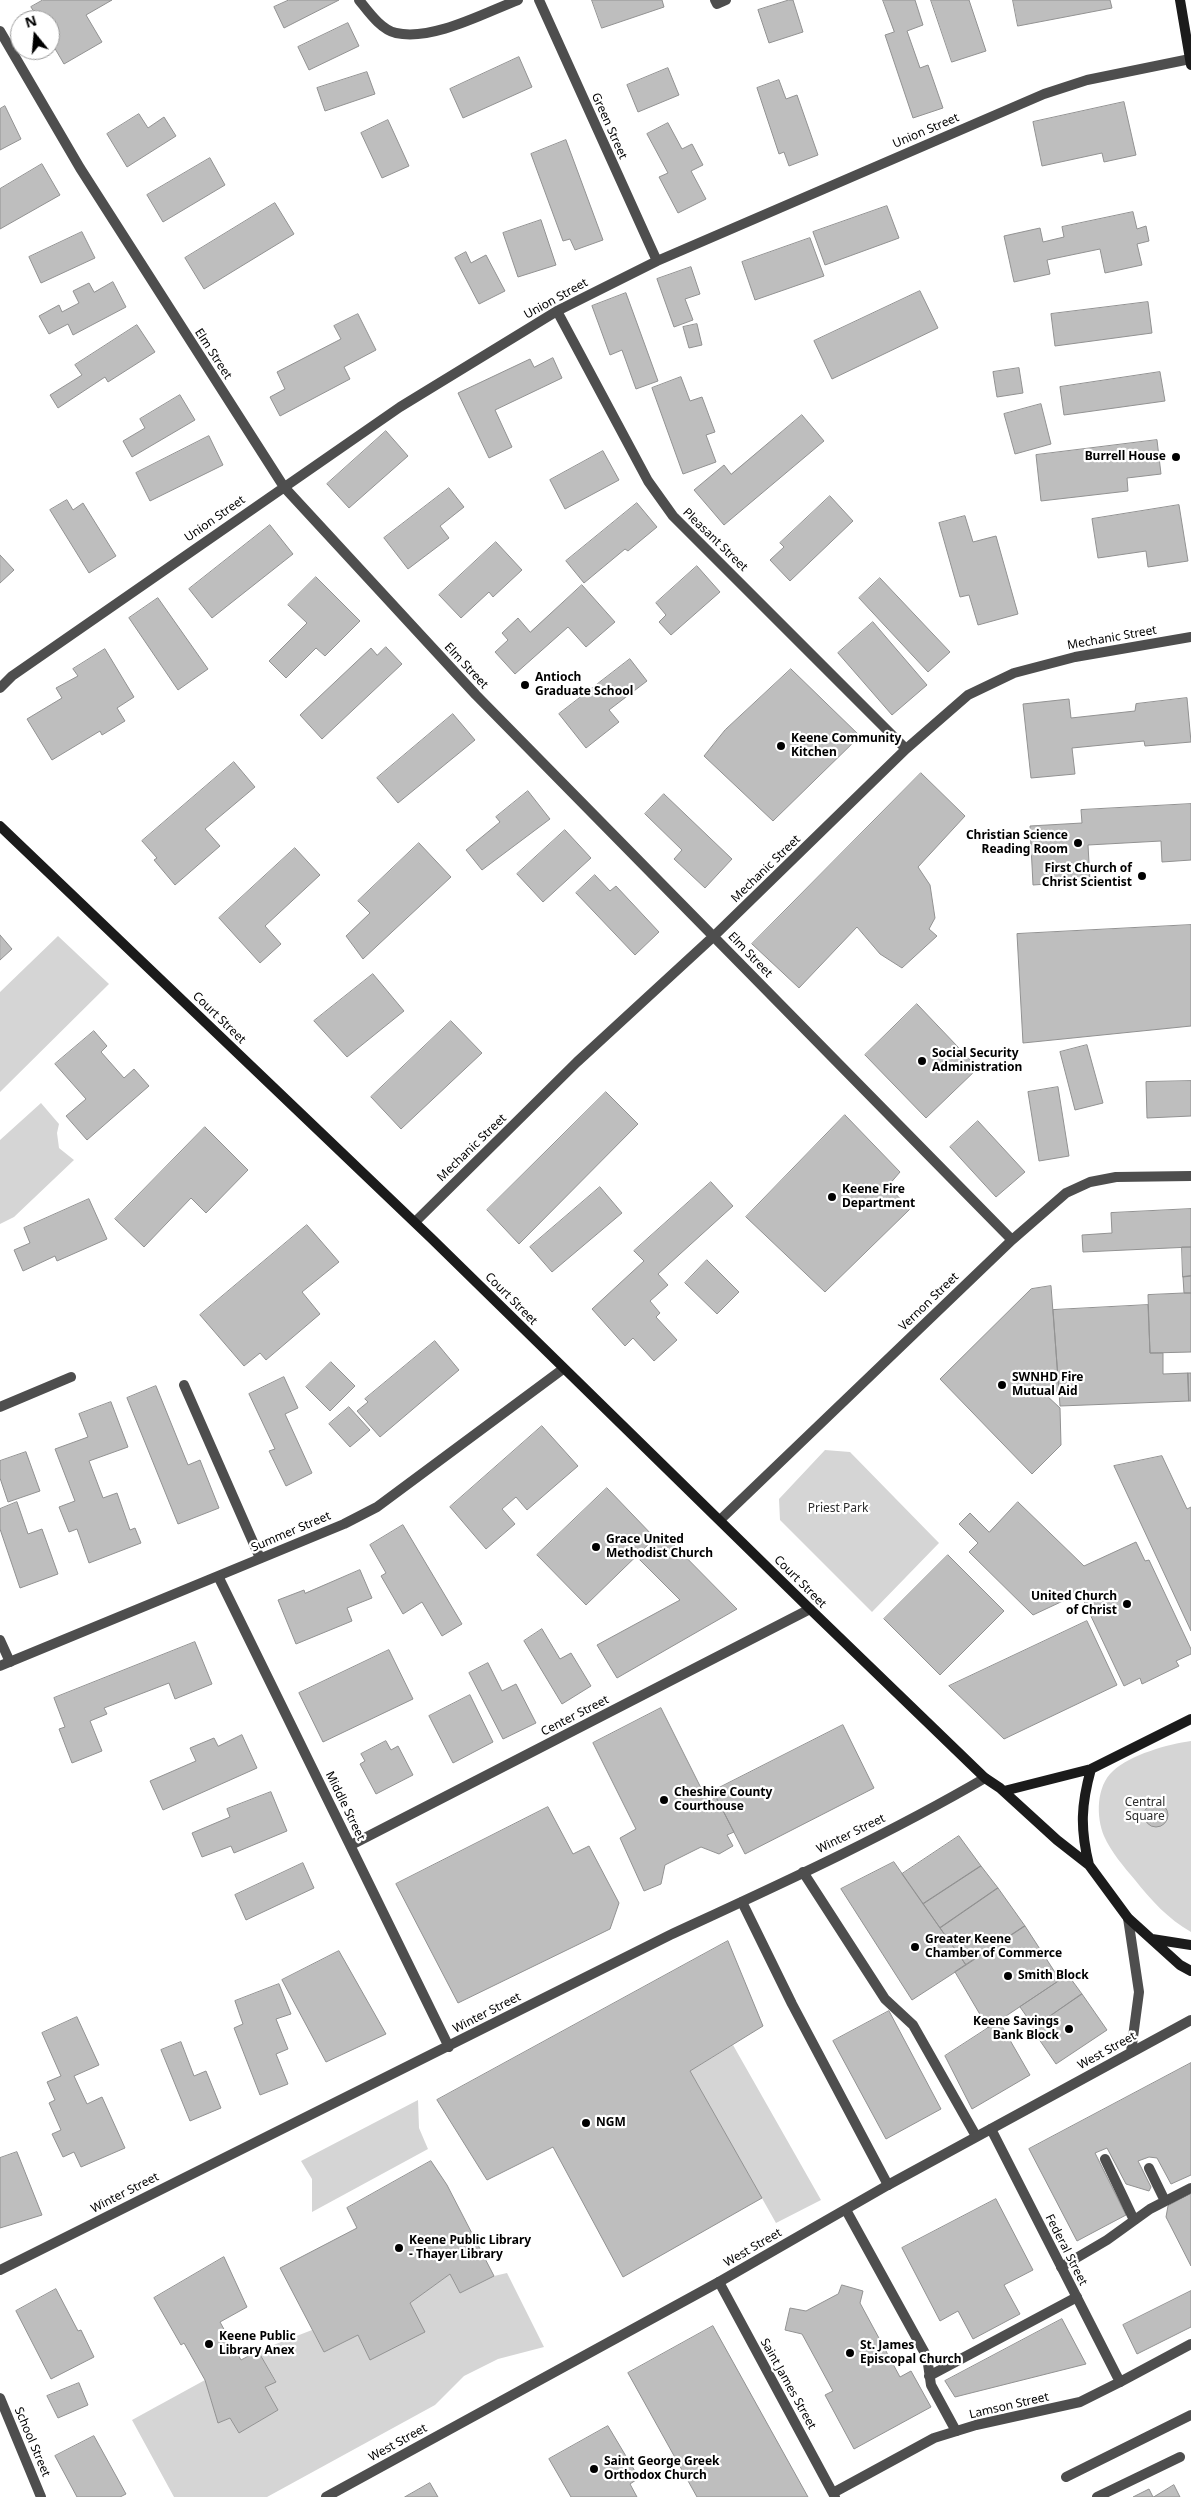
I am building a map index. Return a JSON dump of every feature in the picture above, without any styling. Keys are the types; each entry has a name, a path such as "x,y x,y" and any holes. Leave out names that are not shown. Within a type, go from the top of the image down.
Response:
{"main road":[{"path":"1180,0 1190,62"},
{"name":"Court Street","path":"0,826 415,1222 563,1369 985,1778 1004,1791"},
{"path":"1004,1791 1091,1768 1191,1719"},
{"path":"1089,1865 1082,1833 1081,1812 1091,1768"},
{"path":"1004,1791 1057,1840 1089,1865 1128,1918 1180,1965 1191,1971"},
{"path":"1152,1940 1191,1944"}],"street":[{"path":"359,0 374,19 395,33 426,33 449,27 518,0"},
{"name":"Green Street","path":"539,0 657,261"},
{"path":"715,0 717,4 726,0"},
{"name":"Elm Street","path":"0,31 80,168 284,487 476,695 1012,1240"},
{"name":"Union Street","path":"0,688 12,676 400,407 557,311 657,261 1044,94 1087,80 1190,62"},
{"name":"Pleasant Street","path":"557,311 648,481 673,516 906,749"},
{"name":"Mechanic Street","path":"415,1222 577,1062 714,936 906,749 968,695 1014,674 1075,657 1191,637"},
{"name":"Vernon Street","path":"720,1520 1012,1240 1066,1193 1090,1182 1116,1177 1191,1176"},
{"name":"Summer Street","path":"5,1664 344,1524 377,1506 563,1369"},
{"path":"0,1406 71,1377"},
{"path":"184,1385 260,1558"},
{"name":"Middle Street","path":"218,1576 449,2047"},
{"name":"Center Street","path":"351,1845 810,1609"},
{"path":"0,1640 5,1664"},
{"name":"Winter Street","path":"0,2270 264,2136 449,2047 670,1935 742,1902 940,1804 985,1778"},
{"path":"803,1872 885,1999 913,2025 976,2136"},
{"path":"742,1902 792,2004 888,2185"},
{"path":"1128,1918 1139,1992 1137,2024 1131,2052"},
{"name":"West Street","path":"326,2497 719,2282 976,2136 1191,2020"},
{"name":"Federal Street","path":"990,2129 1120,2382"},
{"path":"1105,2159 1134,2220"},
{"path":"1149,2168 1165,2201"},
{"path":"1061,2268 1107,2240 1134,2220 1191,2188"},
{"path":"846,2210 927,2357 929,2376 935,2393 956,2431"},
{"name":"Saint James Street","path":"719,2282 834,2495"},
{"path":"929,2376 1076,2297"},
{"name":"Lamson Street","path":"834,2495 934,2438 956,2431 1080,2402 1191,2344"},
{"name":"School Street","path":"0,2398 42,2497"},
{"path":"1066,2476 1191,2415"},
{"path":"1097,2497 1180,2457"}],"green space":[{"path":"58,936 109,984 0,1092 0,992"},
{"path":"41,1103 59,1124 57,1133 59,1148 74,1160 14,1217 0,1224 0,1140"},
{"name":"Priest Park","path":"825,1450 850,1452 939,1543 872,1612 780,1520 779,1499"},
{"name":"Central Square","path":"1191,1741 1191,1932 1160,1909 1110,1848 1101,1828 1099,1802 1107,1777 1120,1765 1150,1751"},
{"path":"733,2045 821,2200 776,2223 690,2071"},
{"path":"418,2100 419,2128 428,2149 312,2212 312,2179 301,2161"},
{"path":"507,2273 544,2347 498,2359 464,2376 435,2405 267,2497 174,2497 132,2420 205,2380 218,2422 230,2418 239,2433 278,2410 265,2387 276,2381 258,2351 312,2330 324,2352 358,2335 370,2360 424,2332 410,2303 450,2274 460,2293 494,2276"}],"building":[{"path":"43,0 112,0 86,15 102,42 64,64 60,57 60,10 33,10 31,7"},
{"path":"289,0 339,0 284,28 274,7"},
{"path":"592,0 662,0 664,7 602,28"},
{"path":"793,0 803,32 769,43 758,10"},
{"path":"883,0 915,0 923,25 907,31 920,68 928,65 943,108 913,118 885,35 894,32"},
{"path":"931,0 969,0 986,51 952,62"},
{"path":"1013,0 1110,0 1112,8 1018,26"},
{"path":"348,23 359,46 309,70 298,47"},
{"path":"519,57 532,87 463,118 450,89"},
{"path":"668,68 679,95 638,112 627,85"},
{"path":"367,72 375,94 325,111 317,88"},
{"path":"779,80 786,99 797,95 818,155 789,166 784,152 779,154 757,88"},
{"path":"1124,102 1136,155 1104,162 1102,153 1042,166 1033,122"},
{"path":"5,106 21,139 0,150 0,109"},
{"path":"139,114 148,128 164,117 176,136 127,167 107,134"},
{"path":"388,120 409,166 382,178 361,133"},
{"path":"668,123 682,149 692,144 703,165 691,171 706,199 678,213 659,177 668,173 647,134"},
{"path":"566,140 603,240 575,250 570,239 563,241 531,154"},
{"path":"210,158 225,185 163,222 147,195"},
{"path":"42,164 60,195 0,229 0,189"},
{"path":"275,203 294,234 204,289 185,258"},
{"path":"887,206 899,238 825,265 813,232"},
{"path":"1133,212 1137,229 1146,226 1149,241 1137,244 1142,265 1105,273 1100,249 1047,260 1050,274 1014,282 1004,236 1040,228 1043,242 1064,237 1062,227"},
{"path":"541,220 556,265 518,277 503,233"},
{"path":"82,232 95,258 41,283 29,257"},
{"path":"810,238 824,276 755,300 742,262"},
{"path":"466,252 471,263 486,255 505,291 479,304 455,258"},
{"path":"691,267 700,294 685,299 693,320 674,327 657,279"},
{"path":"113,282 126,307 73,335 68,324 49,334 39,316 59,305 62,312 79,303 73,291 89,283 94,292"},
{"path":"920,291 938,328 832,379 814,341"},
{"path":"626,293 658,381 636,389 622,350 610,355 592,306"},
{"path":"1148,302 1152,333 1055,346 1051,314"},
{"path":"358,314 376,350 344,367 350,379 280,416 270,397 285,389 277,372 341,339 334,326"},
{"path":"697,324 702,345 689,348 683,327"},
{"path":"137,325 155,352 108,382 105,377 58,408 50,395 82,375 75,365"},
{"path":"553,358 562,378 495,410 512,447 489,458 458,393 530,359 534,367"},
{"path":"1019,368 1023,393 997,397 993,372"},
{"path":"1160,372 1165,401 1064,415 1060,387"},
{"path":"681,377 690,401 702,397 715,432 706,435 716,462 683,474 652,388"},
{"path":"180,395 195,420 132,457 123,441 145,428 140,419"},
{"path":"1041,404 1051,444 1015,454 1004,414"},
{"path":"802,415 824,441 724,525 694,490 724,465 731,474"},
{"path":"386,431 408,456 349,508 327,484"},
{"path":"209,436 223,465 150,501 136,473"},
{"path":"1157,440 1161,474 1127,478 1128,491 1041,501 1036,455"},
{"path":"603,451 619,480 565,509 550,480"},
{"path":"449,488 464,507 440,526 449,538 408,569 384,538"},
{"path":"830,496 853,521 790,581 770,560 784,547 780,543"},
{"path":"67,500 73,510 83,503 116,556 89,573 50,510"},
{"path":"637,503 657,527 628,551 625,549 584,583 566,561"},
{"path":"1179,505 1188,561 1148,567 1146,551 1098,558 1092,519"},
{"path":"965,516 973,542 996,536 1018,614 978,625 969,595 960,597 939,523"},
{"path":"270,525 293,554 212,618 189,589"},
{"path":"496,542 522,570 493,597 489,592 461,618 439,595"},
{"path":"0,555 14,570 0,583"},
{"path":"697,566 720,592 671,635 659,622 666,615 656,603"},
{"path":"316,577 360,621 325,656 316,648 286,678 269,661 307,623 288,605"},
{"path":"880,578 950,652 928,672 859,598"},
{"path":"582,585 615,622 586,647 568,627 515,674 495,652 508,640 502,633 518,618 530,632"},
{"path":"158,598 208,669 178,690 129,618"},
{"path":"873,622 927,685 892,715 838,653"},
{"path":"386,647 402,664 322,739 300,715 371,648 377,655"},
{"path":"105,649 134,697 117,708 125,721 102,735 100,731 52,760 27,719 62,698 56,688 78,676 73,669"},
{"path":"630,659 647,681 609,710 619,722 586,748 559,714"},
{"name":"Keene Community Kitchen","path":"791,669 860,736 773,821 704,756 725,730"},
{"path":"1187,698 1191,742 1145,746 1144,741 1072,748 1075,774 1031,778 1023,704 1069,699 1071,718 1135,711 1136,704"},
{"path":"453,714 475,740 398,803 377,778"},
{"path":"234,762 255,787 205,829 220,846 175,885 154,860 157,858 142,841"},
{"path":"921,773 965,816 918,867 930,885 935,918 929,929 937,936 902,968 880,954 857,927 799,988 752,944"},
{"path":"528,791 550,819 482,870 466,850 500,822 496,817"},
{"path":"664,794 732,859 705,888 674,859 682,850 645,814"},
{"name":"Christian Science Reading Room","path":"1191,804 1191,860 1162,862 1161,841 1088,845 1090,881 1033,885 1030,826 1082,823 1081,810"},
{"path":"565,830 591,858 543,902 517,874"},
{"path":"419,843 451,877 363,959 346,936 370,913 358,901"},
{"path":"295,848 320,875 265,926 281,944 260,963 219,918"},
{"path":"595,875 610,891 616,886 659,932 635,955 576,893"},
{"path":"1191,925 1191,1026 1023,1043 1017,934"},
{"path":"0,935 12,949 0,960"},
{"path":"373,974 404,1011 347,1057 314,1021"},
{"name":"Social Security Administration","path":"917,1004 978,1068 926,1118 865,1055"},
{"path":"451,1021 482,1053 401,1129 371,1097"},
{"path":"94,1031 107,1046 101,1052 124,1078 134,1069 149,1086 87,1140 66,1116 86,1099 55,1064"},
{"path":"1087,1045 1103,1103 1075,1110 1060,1052"},
{"path":"1191,1081 1191,1116 1147,1118 1146,1082"},
{"path":"1058,1087 1069,1156 1039,1161 1028,1092"},
{"path":"606,1092 638,1124 519,1244 487,1210"},
{"name":"Keene Fire Department","path":"845,1115 900,1172 888,1186 910,1209 825,1292 746,1217"},
{"path":"978,1121 1025,1172 996,1197 950,1147"},
{"path":"205,1127 248,1170 206,1213 191,1198 144,1247 115,1219"},
{"path":"711,1182 733,1206 658,1274 668,1285 650,1301 660,1313 656,1317 677,1340 654,1361 633,1338 625,1346 592,1309 644,1261 634,1251"},
{"path":"600,1187 622,1213 552,1272 530,1247"},
{"path":"89,1199 107,1239 57,1261 55,1256 23,1271 14,1250 30,1243 24,1228"},
{"path":"1191,1209 1191,1247 1083,1252 1082,1235 1112,1233 1111,1213"},
{"path":"307,1225 339,1262 302,1292 320,1314 266,1360 260,1353 244,1366 200,1315"},
{"path":"1182,1247 1191,1247 1191,1276 1183,1277"},
{"path":"707,1260 739,1292 717,1314 685,1283"},
{"path":"1191,1276 1191,1293 1184,1293 1183,1277"},
{"name":"SWNHD Fire Mutual Aid","path":"1051,1286 1059,1391 1045,1392 1045,1394 1060,1408 1061,1445 1032,1474 940,1379 1031,1289"},
{"path":"1191,1293 1191,1352 1150,1353 1148,1295"},
{"path":"1148,1305 1150,1353 1163,1353 1163,1374 1188,1373 1189,1401 1060,1406 1053,1310"},
{"path":"435,1341 459,1370 380,1437 357,1411 368,1402 365,1399"},
{"path":"331,1362 355,1386 330,1411 306,1387"},
{"path":"1188,1373 1191,1373 1191,1401 1189,1401"},
{"path":"284,1377 298,1408 285,1414 312,1473 286,1486 269,1451 275,1449 249,1394"},
{"path":"156,1386 188,1465 200,1460 219,1508 178,1524 127,1398"},
{"path":"111,1402 128,1447 89,1461 103,1498 117,1493 130,1530 135,1528 141,1543 89,1563 77,1529 69,1532 59,1507 75,1501 55,1449 88,1437 79,1414"},
{"path":"349,1407 370,1430 350,1447 329,1424"},
{"path":"542,1426 578,1466 527,1510 516,1497 502,1509 515,1524 486,1549 450,1507"},
{"path":"26,1452 40,1491 8,1502 0,1478 0,1461"},
{"path":"1162,1456 1187,1509 1191,1507 1191,1631 1114,1466"},
{"name":"Grace United Methodist Church","path":"607,1488 655,1538 586,1605 537,1555"},
{"path":"17,1502 28,1534 42,1529 58,1574 20,1588 0,1529 0,1509"},
{"name":"United Church of Christ","path":"1018,1502 1084,1566 1136,1542 1145,1561 1149,1560 1191,1649 1191,1654 1176,1661 1179,1666 1142,1684 1140,1678 1124,1686 1080,1593 1033,1615 969,1552 978,1543 959,1524 970,1513 989,1532"},
{"path":"403,1525 462,1624 442,1636 422,1602 403,1614 381,1576 386,1573 370,1545"},
{"path":"665,1536 737,1609 617,1678 597,1645 680,1600 640,1560"},
{"path":"948,1555 1004,1611 940,1675 884,1619"},
{"path":"360,1570 372,1598 347,1608 352,1621 296,1644 278,1600 304,1590 305,1593"},
{"path":"1087,1621 1117,1685 1004,1739 949,1686"},
{"path":"542,1629 560,1659 571,1653 591,1686 562,1704 524,1641"},
{"path":"195,1642 212,1684 175,1699 169,1683 104,1708 107,1714 90,1721 102,1751 72,1763 59,1729 65,1727 54,1698"},
{"path":"389,1650 413,1699 323,1742 299,1693"},
{"path":"488,1663 502,1691 516,1684 536,1723 503,1739 469,1673"},
{"path":"470,1695 493,1742 453,1763 429,1716"},
{"name":"Cheshire County Courthouse","path":"661,1708 708,1802 716,1797 734,1832 727,1835 733,1846 719,1854 701,1847 665,1865 661,1884 644,1891 620,1838 636,1829 593,1743"},
{"path":"843,1725 874,1788 745,1854 713,1791"},
{"path":"242,1735 257,1768 163,1810 150,1781 196,1761 190,1748 214,1738 218,1746"},
{"path":"386,1741 391,1750 398,1746 413,1775 376,1794 360,1764 365,1761 361,1754"},
{"path":"271,1792 287,1831 234,1853 231,1846 202,1857 192,1833 230,1817 227,1809"},
{"path":"1156,1803 1161,1804 1167,1810 1167,1820 1161,1826 1156,1827 1151,1826 1145,1820 1144,1815 1145,1810 1151,1804"},
{"path":"548,1807 573,1854 589,1846 619,1903 610,1929 458,2003 396,1884"},
{"path":"959,1836 981,1866 923,1904 902,1874"},
{"name":"Greater Keene Chamber of Commerce","path":"894,1862 966,1965 912,2000 841,1889"},
{"path":"303,1863 314,1888 246,1920 235,1895"},
{"path":"981,1866 998,1888 940,1928 923,1904"},
{"path":"998,1888 1025,1926 966,1965 940,1928"},
{"name":"Smith Block","path":"1025,1926 1060,1980 988,2028 955,1972"},
{"name":"NGM","path":"728,1941 763,2026 690,2071 762,2198 623,2277 553,2147 487,2180 437,2100"},
{"path":"339,1951 386,2034 326,2062 282,1980"},
{"name":"Keene Savings Bank Block","path":"1068,1975 1082,1994 1034,2027 1020,2007"},
{"path":"279,1984 291,2014 276,2019 288,2049 276,2054 288,2084 260,2095 234,2028 243,2024 235,2001"},
{"name":"Keene Savings Bank Block","path":"1082,1994 1107,2030 1056,2064 1032,2029"},
{"path":"889,2011 941,2109 886,2139 833,2041"},
{"path":"77,2017 99,2065 74,2076 87,2104 102,2097 125,2148 81,2167 74,2152 63,2157 52,2134 61,2130 49,2103 55,2100 47,2082 61,2076 42,2033"},
{"path":"999,2021 1030,2075 972,2109 945,2056"},
{"path":"181,2042 194,2076 206,2071 221,2108 190,2121 161,2050"},
{"path":"1191,2063 1191,2175 1171,2184 1157,2158 1149,2157 1138,2161 1151,2187 1149,2191 1126,2184 1107,2148 1095,2153 1126,2215 1077,2241 1029,2149"},
{"path":"17,2152 42,2215 0,2228 0,2158"},
{"name":"Keene Public Library - Thayer Library","path":"431,2161 447,2185 494,2276 460,2293 450,2274 410,2303 425,2332 370,2360 358,2335 324,2352 280,2268 357,2228 347,2208"},
{"path":"1191,2194 1191,2266 1166,2217 1168,2206"},
{"path":"996,2199 1033,2270 1004,2285 1020,2314 973,2339 958,2311 940,2321 902,2248"},
{"name":"Keene Public Library Anex","path":"224,2257 247,2307 220,2322 241,2360 258,2351 276,2382 265,2387 278,2410 239,2433 230,2418 218,2423 205,2380 184,2343 181,2345 154,2298"},
{"name":"St. James Episcopal Church","path":"842,2285 863,2291 860,2303 900,2377 911,2371 931,2407 854,2449 825,2395 833,2391 802,2334 785,2330 790,2308 806,2311 838,2294"},
{"path":"56,2289 78,2331 81,2330 94,2357 51,2379 16,2311"},
{"path":"1191,2291 1191,2327 1137,2354 1123,2325"},
{"path":"1062,2319 1086,2364 955,2397 945,2381"},
{"path":"713,2326 808,2497 697,2497 628,2373"},
{"path":"79,2383 88,2405 58,2418 47,2396"},
{"name":"Saint George Greek Orthodox Church","path":"608,2426 639,2478 630,2484 637,2497 571,2497 549,2459"},
{"path":"94,2436 126,2494 120,2497 77,2497 55,2456"},
{"path":"430,2483 438,2497 405,2497"},
{"path":"1174,2485 1180,2497 1153,2497"},
{"path":"1149,2489 1153,2497 1133,2497"}],"place":[{"name":"Burrell House","path":"1176,457"},
{"name":"Antioch Graduate School","path":"525,685"},
{"name":"Keene Community Kitchen","path":"781,746"},
{"name":"Christian Science Reading Room","path":"1078,843"},
{"name":"First Church of Christ Scientist","path":"1142,876"},
{"name":"Social Security Administration","path":"922,1061"},
{"name":"Keene Fire Department","path":"832,1197"},
{"name":"SWNHD Fire Mutual Aid","path":"1002,1385"},
{"name":"Grace United Methodist Church","path":"596,1547"},
{"name":"United Church of Christ","path":"1127,1604"},
{"name":"Cheshire County Courthouse","path":"664,1800"},
{"name":"Greater Keene Chamber of Commerce","path":"915,1947"},
{"name":"Smith Block","path":"1008,1976"},
{"name":"Keene Savings Bank Block","path":"1069,2029"},
{"name":"NGM","path":"586,2123"},
{"name":"Keene Public Library - Thayer Library","path":"399,2248"},
{"name":"Keene Public Library Anex","path":"209,2344"},
{"name":"St. James Episcopal Church","path":"850,2353"},
{"name":"Saint George Greek Orthodox Church","path":"594,2469"}]}
